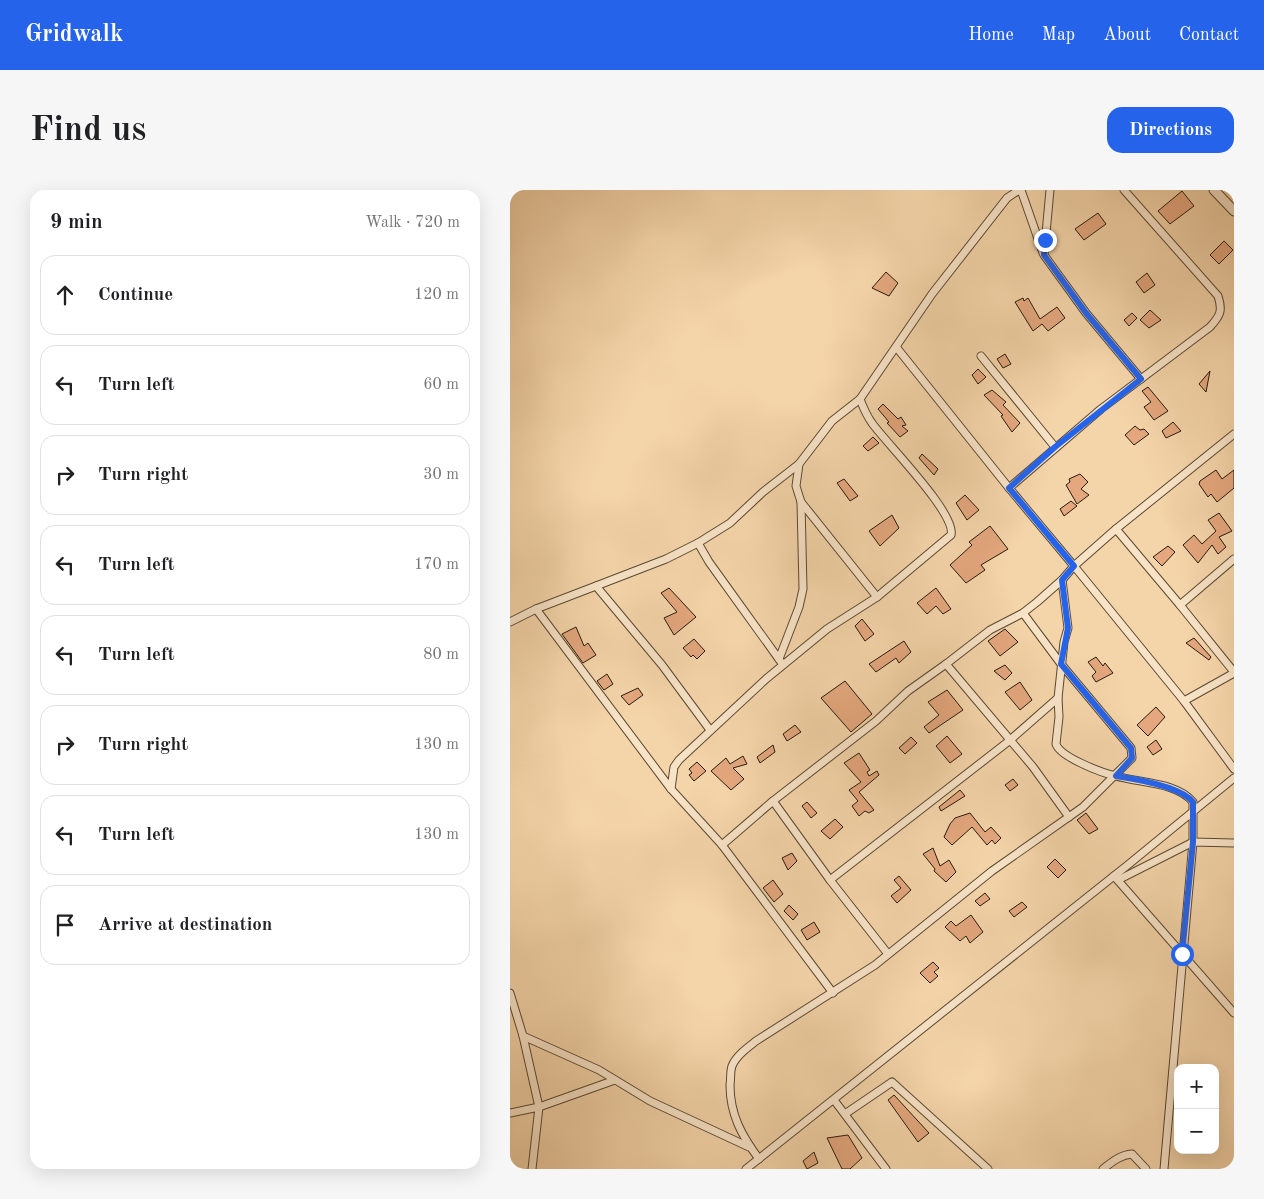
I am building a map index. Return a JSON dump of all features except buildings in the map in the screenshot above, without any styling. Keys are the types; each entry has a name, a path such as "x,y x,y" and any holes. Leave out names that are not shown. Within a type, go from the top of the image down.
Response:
{"street":[{"path":"510,622 536,609 666,559 698,543 730,523 763,492 799,464 832,421 860,399 897,348 932,294 1008,198 1020,190 1044,255 1086,313 1141,379"},
{"path":"1044,255 1050,190"},
{"path":"1009,488 1055,447 1210,327 1219,317 1221,307 1218,296 1124,190"},
{"path":"1214,190 1234,211"},
{"path":"897,348 1184,701 1234,769"},
{"path":"981,356 1055,447"},
{"path":"671,789 674,767 680,760 781,663 827,629 877,597 951,535 951,524 912,469 872,424 860,399"},
{"path":"722,845 773,801 876,721 908,691 990,630 1023,613 1062,580 1074,566 1116,529 1234,434"},
{"path":"781,663 803,589 801,502 796,486 799,464"},
{"path":"801,502 877,597"},
{"path":"1116,529 1234,673 1184,701"},
{"path":"698,543 781,663"},
{"path":"1180,605 1234,559"},
{"path":"1062,580 1068,628 1061,664 1057,748 1077,761 1116,776 1177,790 1189,796 1195,809 1164,1169"},
{"path":"596,586 662,665 710,730"},
{"path":"536,609 671,789 722,845 833,993"},
{"path":"759,1159 749,1147 737,1125 732,1109 730,1094 732,1065 740,1054 756,1041 833,993 888,954 992,871 1083,807 1132,758 1131,748 1061,664 1023,613"},
{"path":"946,664 1033,767 1069,817"},
{"path":"830,880 1009,740 1058,698"},
{"path":"746,1169 1116,878 1195,809 1234,778"},
{"path":"773,801 830,880 888,954"},
{"path":"1116,878 1193,842 1234,844"},
{"path":"1116,878 1234,1013"},
{"path":"510,993 523,1036 539,1107 532,1169"},
{"path":"523,1036 594,1068 650,1101 749,1147"},
{"path":"510,1113 539,1107 615,1080"},
{"path":"845,1114 892,1082 940,1128 988,1169"},
{"path":"834,1100 886,1169"},
{"path":"1103,1169 1116,1159 1132,1154 1146,1169"}],"route":[{"path":"1045,240 1044,255 1086,313 1141,379 1101,409 1009,488 1074,566 1062,580 1068,628 1061,664 1080,684 1131,748 1132,758 1116,776 1177,790 1189,796 1193,802 1195,809 1193,842 1182,954"}]}
